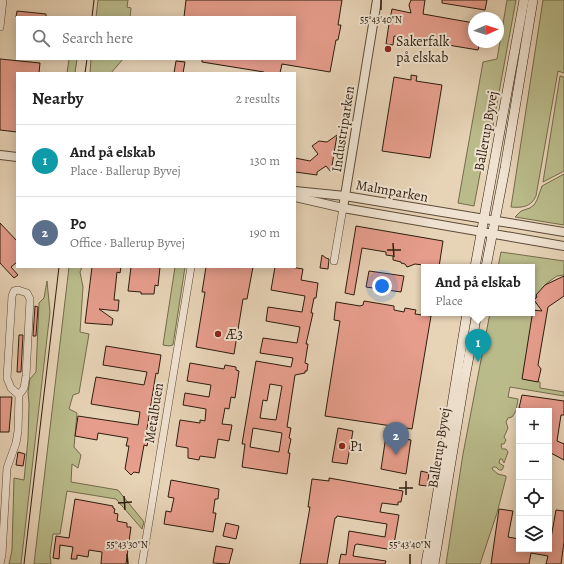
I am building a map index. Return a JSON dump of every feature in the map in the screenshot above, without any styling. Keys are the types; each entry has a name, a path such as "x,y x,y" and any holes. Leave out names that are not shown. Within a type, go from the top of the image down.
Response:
{"main road":[{"name":"Ballerup Byvej","path":"476,264 524,0"},
{"name":"Ballerup Byvej","path":"487,264 533,0"},
{"name":"Ballerup Byvej","path":"426,564 467,316"},
{"name":"Ballerup Byvej","path":"434,564 476,316"}],"street":[{"path":"0,26 3,0"},
{"name":"Industriparken","path":"334,262 377,0"},
{"path":"0,155 16,157"},
{"name":"Malmparken","path":"296,191 345,196 564,232"},
{"name":"Malmparken","path":"296,197 343,208 564,246"},
{"name":"Metalbuen","path":"142,564 191,268"},
{"path":"0,564 2,556 7,468 16,443 18,431 19,395 24,388 26,376 30,303 29,295 24,291 18,290 14,291 12,296 7,378 11,388 19,395"}],"green space":[{"path":"98,0 128,0 127,7 131,8 130,16 96,16"},
{"path":"507,0 516,0 491,136 483,158 474,206 458,203 483,62 497,59 499,48 504,48 504,18"},
{"path":"543,0 564,0 564,73 558,71 536,196 529,205 511,207"},
{"path":"69,60 77,60 75,72 67,72"},
{"path":"91,60 122,60 112,72 90,72"},
{"path":"560,76 564,77 564,171 543,182"},
{"path":"564,174 564,225 515,217 521,211 534,205 542,186"},
{"path":"501,252 564,261 564,275 557,276 547,283 536,296 535,302 535,264 499,264"},
{"path":"69,268 82,268 80,272 83,287 80,332 89,334 79,393 73,395 69,409 77,413 74,447 81,455 78,468 72,464 71,482 118,490 144,522 142,529 116,499 67,491 60,534 53,534 50,555 51,564 34,564"},
{"path":"175,268 185,268 173,345 163,345"},
{"path":"47,281 50,312 21,564 9,564 12,550 14,478 24,480 28,439 28,392 30,379 36,372 39,303 44,298"},
{"path":"489,316 533,316 523,379 540,382 540,388 564,392 564,396 510,387 508,397 518,399 516,411 512,417 508,418 506,422 508,428 504,437 506,440 504,444 501,444 502,449 506,449 508,452 504,463 502,459 500,459 499,463 504,466 502,470 499,470 496,467 493,467 492,469 498,474 506,476 506,478 497,513 480,564 446,564 463,454"}],"building":[{"path":"186,0 342,0 338,25 341,25 338,40 336,40 330,72 282,64 280,72 264,72 202,62 202,60 296,60 296,16 184,16"},
{"path":"411,0 425,0 423,14 468,22 468,48 478,48 478,50 394,36 393,45 386,44 388,22 390,20 392,9 411,13 409,5"},
{"path":"442,0 487,0 485,10 442,3"},
{"path":"17,11 46,14 46,16 16,16"},
{"path":"0,59 40,63 39,72 16,72 16,132 0,130"},
{"path":"176,61 185,62 183,72 174,72"},
{"path":"411,75 417,76 416,81 442,85 430,158 382,151 394,77 411,80"},
{"path":"337,135 331,172 326,166 317,172 317,175 296,172 296,158 310,161 318,154 312,146 319,141 327,142"},
{"path":"0,223 16,240 16,263 11,267 18,275 14,278 0,263"},
{"path":"356,226 443,241 439,264 415,264 407,267 401,262 393,260 393,256 386,255 386,252 362,248 354,295 345,293"},
{"path":"322,255 329,259 328,269 320,268"},
{"path":"92,268 121,268 120,273 117,272 114,300 119,300 118,311 99,309 113,319 112,325 85,323"},
{"path":"131,268 160,268 158,286 155,285 154,294 141,294 141,292 128,291"},
{"path":"206,268 253,268 247,299 243,299 234,354 196,347 205,292 202,292"},
{"path":"275,268 303,269 301,280 318,283 306,344 308,344 305,363 308,364 307,371 305,371 305,373 295,375 287,427 291,428 289,438 291,439 288,453 290,453 287,474 242,467 245,444 242,444 256,361 291,367 293,358 260,353 263,338 297,343 300,327 266,321 268,307 302,312 305,296 271,290","holes":["270,384 282,386 276,420 260,418 263,400 267,401","253,428 282,433 279,452 250,447"]},
{"path":"369,271 404,276 401,292 366,287"},
{"path":"564,276 564,296 548,307 538,365 541,369 538,382 522,379 532,316 535,316 535,310 542,311 535,299 537,297 536,295 545,285"},
{"path":"364,301 394,306 394,310 404,312 405,308 416,310 415,314 421,316 431,316 412,429 325,416 340,321 334,320 336,302 360,306 363,305"},
{"path":"35,306 38,307 36,336 33,336"},
{"path":"19,335 23,335 21,372 17,372"},
{"path":"106,346 161,355 158,374 156,373 145,441 148,441 147,446 144,445 139,473 134,472 131,475 125,469 129,446 126,446 128,438 98,433 97,440 75,436 78,416 138,425 140,412 91,404 96,377 144,385 147,372 103,365"},
{"path":"190,363 224,369 225,365 236,367 236,370 239,371 235,398 231,397 229,409 225,408 222,424 232,425 229,441 218,439 215,458 200,456 199,460 188,458 188,448 176,446 180,420 200,423 200,420 205,421 206,409 183,405 185,393 209,397 211,385 187,381"},
{"path":"522,395 564,401 564,415 561,415 557,441 564,444 564,460 552,454 552,408 519,408"},
{"path":"0,397 12,397 9,432 0,432"},
{"name":"P1","path":"338,428 353,431 347,464 332,462"},
{"path":"386,436 411,440 406,474 381,469"},
{"path":"18,452 25,454 23,466 16,465"},
{"path":"421,471 429,473 427,486 419,485"},
{"path":"329,478 403,491 401,502 398,502 398,505 382,503 380,512 399,515 393,550 357,544 355,545 353,556 386,561 385,564 339,564 341,554 346,555 349,531 385,537 387,524 337,516 335,518 327,564 300,564 310,507 308,507 312,479 329,481"},
{"path":"171,480 219,489 218,499 215,499 213,513 216,513 213,532 164,524 166,511 171,512 174,498 168,497"},
{"path":"75,499 113,506 115,509 114,513 118,514 117,521 127,523 127,527 131,527 126,564 101,564 102,552 89,550 88,557 77,555 77,559 71,559 73,547 60,545 59,559 53,558 56,536 69,538"},
{"path":"499,509 513,511 508,537 516,538 516,552 552,552 552,532 556,510 564,511 564,542 561,564 546,564 548,556 531,553 529,564 491,564"},
{"path":"226,523 239,526 236,539 223,536"},
{"path":"216,546 233,549 229,564 213,563"}],"tram line":[{"path":"92,16 94,0"},
{"path":"85,72 87,60"},
{"path":"24,564 59,268"}],"place":[{"name":"Sakerfalk på elskab","path":"388,49"},
{"name":"Æ3","path":"218,334"},
{"name":"And på elskab","path":"478,362"},
{"name":"P1","path":"342,446"},
{"name":"P0","path":"396,455"}]}
